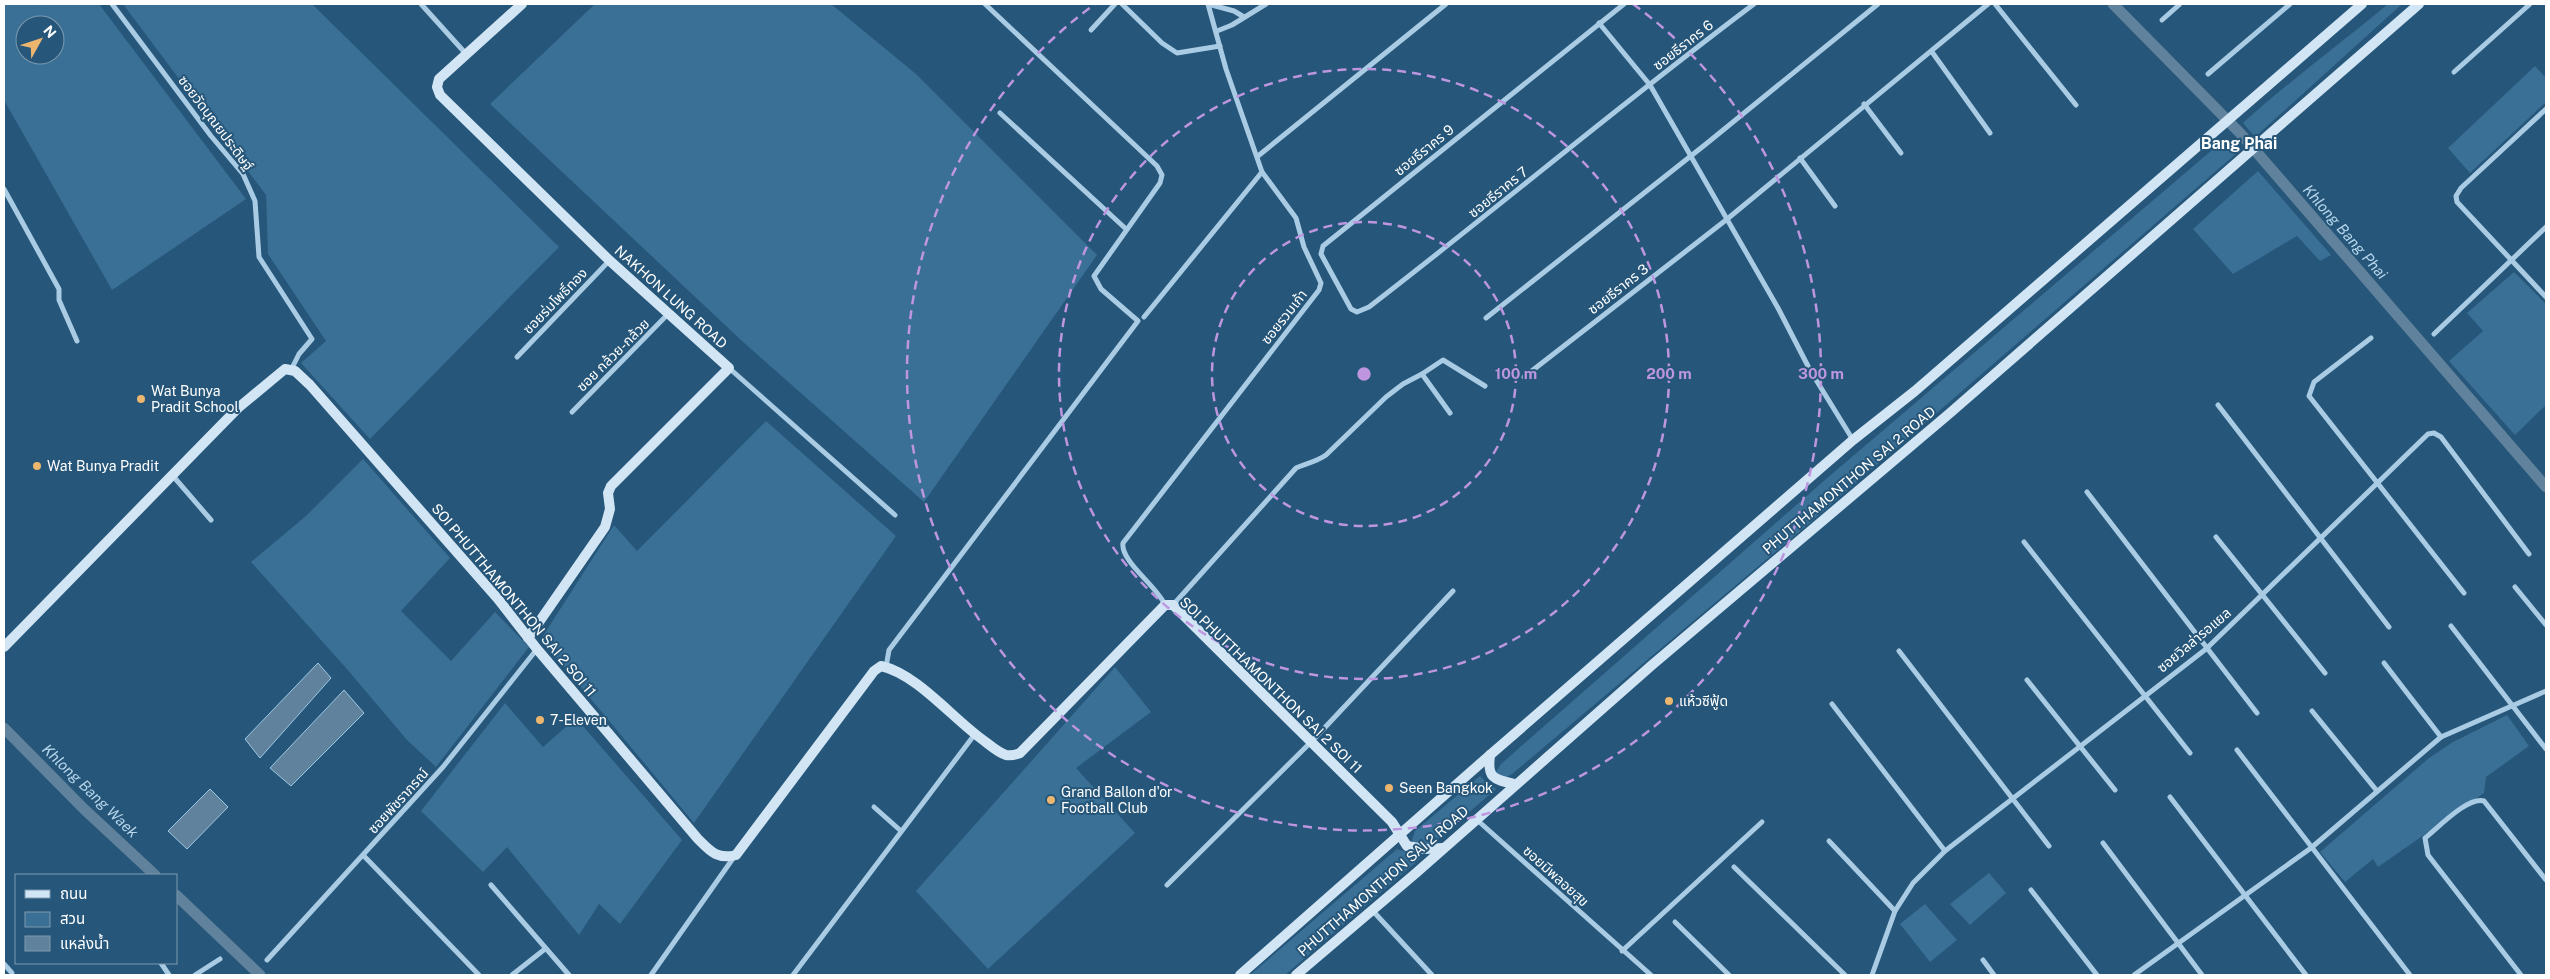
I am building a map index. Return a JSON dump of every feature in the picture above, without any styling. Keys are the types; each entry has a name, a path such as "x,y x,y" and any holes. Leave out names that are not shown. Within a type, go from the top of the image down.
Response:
{"main road":[{"name":"NAKHON LUNG ROAD","path":"522,4 439,79 437,88 440,95 609,260 729,368 611,486 608,494 610,509 605,527 528,638"},
{"name":"PHUTTHAMONTHON SAI 2 ROAD","path":"1240,975 1853,440 1915,391 2362,4"},
{"name":"PHUTTHAMONTHON SAI 2 ROAD","path":"1296,975 1514,784 1950,413 2419,4"},
{"path":"4,646 246,402 275,376 285,370 291,370"},
{"name":"SOI PHUTTHAMONTHON SAI 2 SOI 11","path":"291,370 295,371 310,385 498,599 537,649 698,839 714,854 726,858 736,855"},
{"name":"SOI PHUTTHAMONTHON SAI 2 SOI 11","path":"886,667 911,681 975,734 1004,754 1013,756 1020,752 1169,605 1311,742 1401,834 1407,846 1424,850 1443,848"},
{"path":"736,855 874,671 881,666 886,667"},
{"path":"1490,755 1488,766 1491,775 1501,781 1514,784"}],"street":[{"name":"ซอยวัดบุณยประดิษฐ์","path":"112,4 211,136 243,174 250,188 255,201 259,257 312,339 298,354 291,370"},
{"path":"422,4 467,55"},
{"path":"886,667 889,650 1138,321 1101,289 1094,276 1160,183 1162,174 1157,166 985,4"},
{"path":"1090,30 1115,4"},
{"path":"1122,4 1162,43 1177,53 1220,46"},
{"path":"1208,4 1234,11 1244,17"},
{"name":"ซอยรวมเก้า","path":"1169,605 1124,555 1123,543 1214,422 1319,290 1321,283 1304,247 1296,218 1262,172 1258,156 1249,137 1208,4"},
{"path":"1217,31 1266,4"},
{"path":"1258,156 1446,4"},
{"path":"1624,4 1599,23 1650,85 1773,300 1810,370 1853,440"},
{"name":"ซอยธีราคร 6","path":"1650,85 1754,4"},
{"path":"1486,318 1878,4"},
{"name":"ซอยธีราคร 3","path":"1524,377 1726,220 1864,104 1932,52 1988,4"},
{"path":"1995,4 2076,105"},
{"path":"2162,20 2180,4"},
{"path":"2208,74 2290,4"},
{"path":"2454,72 2530,4"},
{"name":"ซอยธีราคร 9","path":"1357,312 1351,309 1324,259 1322,254 1323,246 1599,23"},
{"path":"1932,52 1990,133"},
{"name":"ซอยธีราคร 7","path":"1357,312 1369,306 1461,236 1650,85"},
{"path":"1864,104 1901,153"},
{"path":"2546,109 2461,188 2456,196 2457,202 2546,297"},
{"path":"1000,113 1126,229"},
{"path":"1800,158 1835,206"},
{"path":"1144,317 1262,172"},
{"path":"4,188 54,280 58,289 59,300 77,342"},
{"path":"2434,334 2546,227"},
{"name":"ซอยร่มโพธิ์ทอง","path":"517,357 609,260"},
{"name":"ซอย กล้วย-กล้วย","path":"572,412 669,313"},
{"path":"2371,338 2314,382 2310,396 2464,593"},
{"path":"1169,605 1296,468 1309,462 1314,463 1326,455 1402,384 1443,360 1485,386"},
{"path":"729,368 895,516"},
{"path":"1422,374 1450,413"},
{"path":"2218,404 2389,627"},
{"name":"ซอยวิลล่ารอแยล","path":"1872,975 1895,911 1912,883 1945,851 2080,744 2206,648 2428,434 2434,433 2441,437 2529,554"},
{"path":"173,476 211,520"},
{"path":"2087,492 2257,713"},
{"path":"2216,537 2264,594 2325,673"},
{"path":"2024,542 2143,696 2190,753"},
{"path":"2515,587 2546,625"},
{"path":"1167,885 1311,742 1453,590"},
{"path":"2451,626 2546,749"},
{"name":"ซอยพัชราภรณ์","path":"267,960 443,767 537,649"},
{"path":"1899,651 2049,846"},
{"path":"2384,663 2441,737"},
{"path":"2027,680 2116,790"},
{"path":"2134,975 2311,848 2441,737 2546,691"},
{"path":"1832,704 1945,851"},
{"path":"2312,711 2377,791"},
{"path":"793,975 975,734"},
{"path":"2237,750 2410,975"},
{"path":"2170,797 2306,975"},
{"path":"2521,975 2428,855 2426,838 2468,803 2478,800 2484,801 2546,880"},
{"path":"874,806 901,831"},
{"name":"ซอยมีพลอยสุข","path":"1476,819 1651,975"},
{"path":"1622,951 1762,822"},
{"path":"1829,841 1895,911"},
{"path":"2103,843 2202,975"},
{"path":"363,855 479,975"},
{"path":"651,975 736,855"},
{"path":"1734,867 1845,975"},
{"path":"491,884 569,975"},
{"path":"2031,890 2097,975"},
{"path":"1372,910 1432,975"},
{"path":"1675,922 1729,975"},
{"path":"512,975 545,949"},
{"path":"195,975 220,959"},
{"path":"1983,960 1994,975"},
{"path":"4,964 12,973"},
{"path":"162,964 169,975"}],"green space":[{"path":"4,4 99,4 246,199 112,290 4,100"},
{"path":"123,4 312,4 559,247 370,439 301,363 326,341 268,254 266,195"},
{"path":"595,4 831,4 916,74 1097,255 924,502 742,341 490,104"},
{"path":"2388,4 2402,4 2255,137 2243,123 2278,92"},
{"path":"2535,66 2546,78 2546,102 2470,173 2448,148"},
{"path":"2225,139 2238,152 1805,527 1512,774 1505,778 1497,776 1496,772 1501,764 1826,479"},
{"path":"2258,171 2331,255 2320,261 2297,236 2233,274 2193,229"},
{"path":"2514,272 2546,304 2546,405 2515,435 2449,361 2483,331 2467,313"},
{"path":"766,421 896,536 694,823 541,639 614,525 637,551"},
{"path":"363,459 450,558 401,611 451,661 495,612 529,647 436,767 407,740 346,668 251,562 306,516"},
{"name":"Grand Ballon d'or Football Club","path":"1115,667 1151,712 1076,768 1135,833 988,969 916,891"},
{"path":"505,703 543,747 576,718 682,840 620,924 599,904 579,935 507,847 483,872 421,811"},
{"path":"2507,715 2529,746 2486,777 2484,793 2378,867 2373,859 2345,882 2320,852 2429,758 2453,742"},
{"path":"1480,776 1496,789 1431,845 1416,845 1412,840 1415,831"},
{"path":"1397,849 1422,857 1285,975 1250,975"},
{"path":"1989,873 2006,893 1970,925 1950,904"},
{"path":"1925,904 1957,940 1930,962 1900,924"}],"water":[{"path":"318,663 331,678 260,758 245,739"},
{"path":"344,690 364,713 291,786 270,768"},
{"path":"210,789 228,807 187,849 168,831"}],"waterway":[{"name":"Khlong Bang Phai","path":"2113,4 2240,133 2546,487"},
{"name":"Khlong Bang Waek","path":"4,728 84,809 154,874"},
{"name":"Khlong Bang Waek","path":"178,897 260,975"}],"place":[{"name":"Wat Bunya Pradit School","path":"141,399"},
{"name":"Wat Bunya Pradit","path":"37,466"},
{"name":"แห้วซีฟู้ด","path":"1669,701"},
{"name":"7-Eleven","path":"540,720"},
{"name":"Seen Bangkok","path":"1389,788"},
{"name":"Grand Ballon d'or Football Club","path":"1051,800"}],"district":[{"name":"Bang Phai","path":"2239,143"}]}
